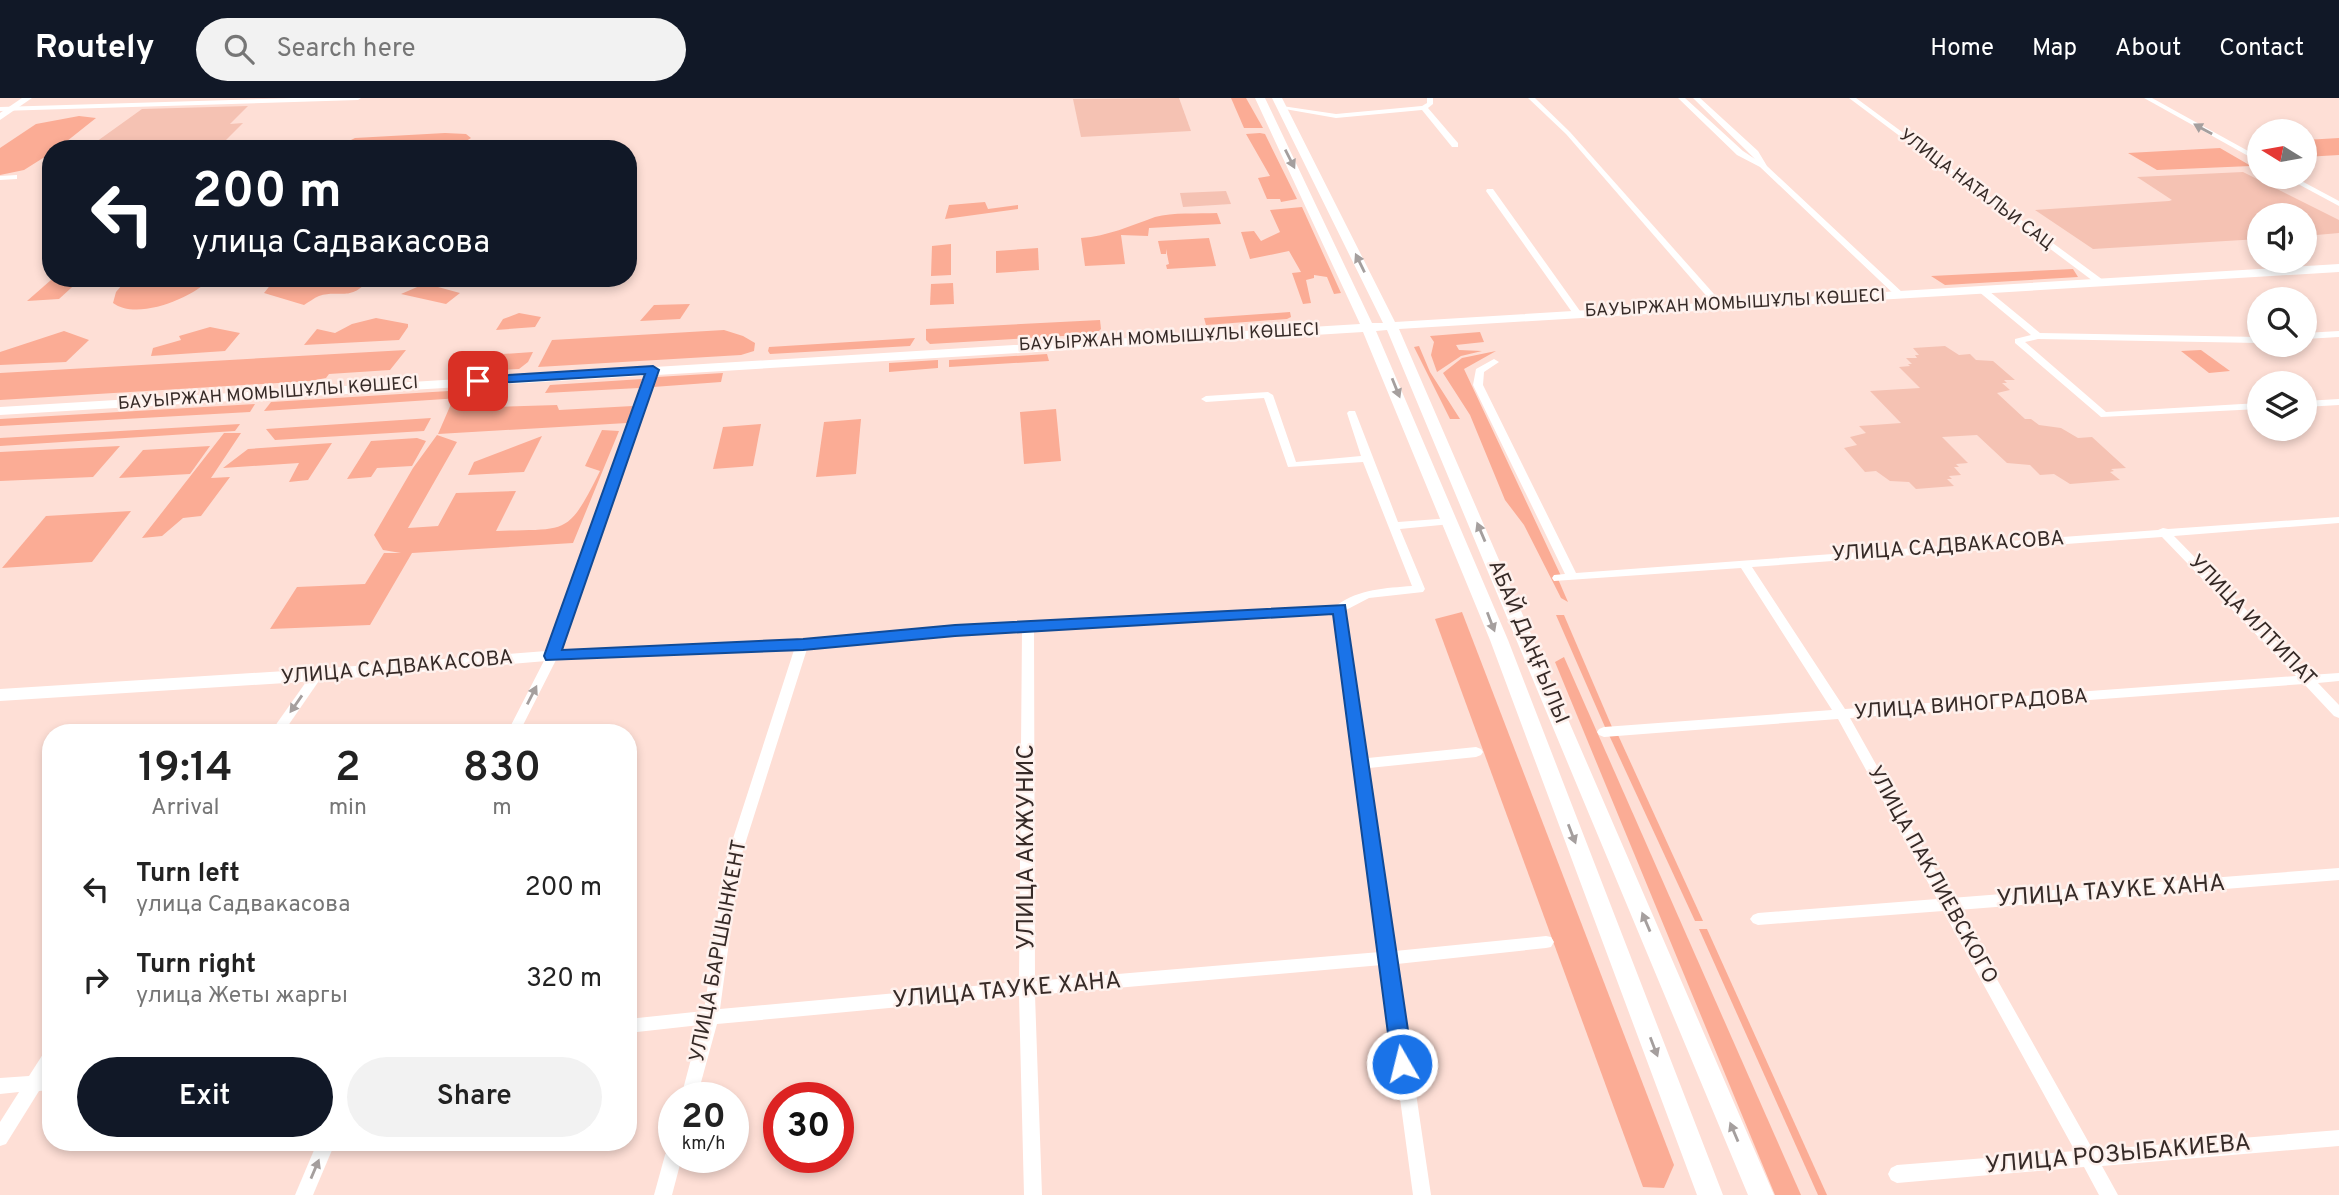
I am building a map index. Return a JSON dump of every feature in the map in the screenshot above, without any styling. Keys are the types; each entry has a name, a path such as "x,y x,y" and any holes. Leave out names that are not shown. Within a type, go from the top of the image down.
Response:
{"main road":[{"name":"АБАЙ ДАҢҒЫЛЫ","path":"1260,98 1369,326 1451,521 1710,1195"},
{"name":"АБАЙ ДАҢҒЫЛЫ","path":"1280,103 1390,324 1761,1195"},
{"name":"БАУЫРЖАН МОМЫШҰЛЫ КӨШЕСІ","path":"0,411 2339,268"}],"street":[{"path":"0,117 28,98"},
{"path":"0,109 358,98"},
{"path":"1280,103 1336,116 1424,108 1430,104 1430,98"},
{"path":"1531,98 1568,133 1719,305"},
{"path":"1681,98 1740,153 1764,167 1900,295"},
{"path":"1696,98 1755,153 1764,167"},
{"name":"УЛИЦА НАТАЛЬИ САЦ","path":"1852,98 2100,282"},
{"path":"2147,98 2247,153"},
{"path":"1424,108 1455,145"},
{"path":"0,178 14,177"},
{"path":"2311,189 2339,204"},
{"path":"1490,191 1577,313"},
{"path":"1981,289 2038,336"},
{"path":"2317,335 2339,334"},
{"path":"2247,340 2038,336 2018,341 2104,415 2247,407"},
{"path":"1494,362 1479,371 1478,385 1572,577"},
{"path":"518,724 552,656 653,370"},
{"path":"1206,399 1268,395 1292,465 1367,459"},
{"path":"2317,403 2339,402"},
{"path":"1352,413 1394,526 1451,521"},
{"name":"УЛИЦА САДВАКАСОВА","path":"1558,578 2339,520"},
{"name":"УЛИЦА САДВАКАСОВА","path":"0,695 317,675 552,656 803,645 1028,626 1340,609 1349,601 1369,594 1419,589 1394,526"},
{"name":"УЛИЦА ИЛТИПАТ","path":"2163,531 2339,712"},
{"name":"УЛИЦА ПАКЛИЕВСКОГО","path":"1743,563 1842,715 2109,1195"},
{"path":"1340,609 1422,1195"},
{"name":"УЛИЦА АКЖУНИС","path":"1028,626 1027,989 1033,1195"},
{"name":"УЛИЦА БАРШЫНКЕНТ","path":"693,1082 711,1016 733,860 803,645"},
{"path":"282,724 317,675"},
{"name":"УЛИЦА ВИНОГРАДОВА","path":"1604,732 2339,677"},
{"path":"1361,764 1476,752"},
{"name":"УЛИЦА ТАУКЕ ХАНА","path":"1758,919 2339,874"},
{"path":"1387,960 1546,942"},
{"name":"УЛИЦА ТАУКЕ ХАНА","path":"637,1025 711,1016 1387,960"},
{"path":"0,1138 42,1070"},
{"path":"0,1086 42,1082"},
{"name":"УЛИЦА РОЗЫБАКИЕВА","path":"1897,1174 2088,1156 2339,1138"},
{"path":"303,1195 322,1151"},
{"path":"663,1195 669,1173"}],"shaded area":[{"path":"1231,98 1246,98 1263,128 1244,128"},
{"path":"79,116 96,118 68,140 42,140 42,159 24,170 0,175 0,148 36,124"},
{"path":"445,133 466,134 471,138 351,140"},
{"path":"1246,134 1265,134 1297,199 1281,202 1280,199 1267,199 1258,178 1270,176"},
{"path":"2339,138 2339,155 2317,156 2317,139"},
{"path":"2220,148 2247,166 2157,170 2128,153"},
{"path":"985,202 988,209 1018,205 1018,209 945,219 949,205"},
{"path":"1302,207 1341,293 1334,294 1327,277 1314,275 1314,278 1306,280 1311,303 1303,304 1292,273 1301,272 1289,251 1250,259 1241,232 1254,231 1261,241 1280,232 1270,210"},
{"path":"1217,213 1221,224 1149,228 1148,236 1121,235 1125,264 1085,266 1081,238 1110,233 1162,215"},
{"path":"1209,238 1216,266 1167,269 1166,265 1169,264 1166,249 1166,254 1161,254 1158,241"},
{"path":"951,244 951,275 931,276 932,246"},
{"path":"1038,248 1039,270 996,273 996,251"},
{"path":"2073,269 2078,277 1945,285 1931,276"},
{"path":"953,283 954,304 930,305 931,284"},
{"path":"43,287 72,287 59,299 27,301"},
{"path":"120,287 201,287 164,305 136,310 113,303"},
{"path":"269,287 362,287 351,293 319,296 304,305 264,293"},
{"path":"417,287 438,287 460,293 446,304 401,294"},
{"path":"690,304 680,319 640,321 654,305"},
{"path":"1290,312 1291,317 1287,319 1206,325 1204,318"},
{"path":"519,313 541,317 535,327 496,330 503,319"},
{"path":"376,318 408,324 408,327 399,340 304,345 317,329 335,333 352,324"},
{"path":"1100,320 1101,329 1096,334 930,344 926,340 926,329"},
{"path":"210,327 240,333 225,351 151,356 153,348 181,340 179,336"},
{"path":"724,330 755,343 754,351 741,355 538,367 552,340"},
{"path":"64,331 89,340 66,362 0,365 0,352"},
{"path":"1480,332 1484,342 1456,345 1459,350 1482,351 1461,356 1437,372 1431,355 1434,342 1430,336"},
{"path":"915,338 910,346 770,354 768,351 769,347"},
{"path":"1419,346 1430,372 1460,419 1450,419 1414,347"},
{"path":"406,350 390,370 329,374 326,378 310,381 0,400 0,373"},
{"path":"2201,350 2230,371 2209,373 2181,351"},
{"path":"1496,351 1464,369 1562,578 1558,579 1568,602 1561,598 1524,525 1505,500 1470,415 1443,373 1462,358"},
{"path":"533,352 528,362 519,369 464,372 473,356"},
{"path":"1047,354 1049,361 949,367 949,360"},
{"path":"938,360 938,368 889,372 889,363"},
{"path":"723,373 721,382 653,387 657,377"},
{"path":"642,379 639,388 545,393 550,385"},
{"path":"465,390 460,398 264,411 271,402"},
{"path":"255,404 250,412 0,426 0,419"},
{"path":"451,404 457,404 457,408 557,405 559,410 633,406 627,423 438,434"},
{"path":"1056,409 1061,461 1024,464 1020,412"},
{"path":"431,418 424,431 275,440 266,429"},
{"path":"861,419 856,474 816,477 824,422"},
{"path":"240,424 235,431 0,446 0,438"},
{"path":"761,424 753,466 713,469 723,427"},
{"path":"602,430 619,431 573,543 412,553 370,625 270,629 297,587 365,584 384,553 401,553 383,550 374,535 413,468 437,435 457,442 408,528 438,526 456,493 516,491 496,531 538,530 562,525 580,508 600,471 585,466"},
{"path":"224,433 241,433 211,478 230,477 201,516 183,518 162,536 142,538"},
{"path":"542,436 524,472 468,475 474,462"},
{"path":"417,438 426,441 412,466 377,468 371,477 347,479 371,441"},
{"path":"332,443 308,480 289,482 299,463 223,468 248,449"},
{"path":"120,446 93,477 0,481 0,452"},
{"path":"210,446 190,474 119,478 143,450"},
{"path":"131,511 92,562 2,568 46,516"},
{"path":"1462,612 1674,1165 1664,1188 1643,1187 1435,619"},
{"path":"1556,615 1564,615 1612,727 1605,727"},
{"path":"1564,657 1801,1195 1775,1195 1555,662"},
{"path":"1609,735 1618,735 1703,921 1695,921"},
{"path":"1699,929 1707,929 1827,1195 1818,1195"}],"building":[{"path":"1179,98 1191,131 1081,137 1073,99"},
{"path":"248,106 230,124 243,123 226,140 99,140 142,109"},
{"path":"2243,172 2247,174 2247,189 2277,189 2305,203 2247,203 2247,240 2093,249 2035,210 2172,200 2137,177"},
{"path":"1226,191 1231,204 1183,207 1180,193"},
{"path":"2317,209 2339,220 2339,233 2317,235"},
{"path":"1945,346 1959,355 1970,354 1976,360 1993,361 2015,380 2004,380 2007,383 2002,383 2010,390 1997,393 2025,419 2031,419 2039,425 2061,428 2078,438 2092,437 2126,468 2111,469 2114,471 2110,472 2120,480 2070,484 2054,474 2040,475 2030,465 2007,463 1977,435 1942,437 1968,463 1956,464 1959,467 1954,467 1961,475 1949,476 1952,479 1947,479 1954,486 1916,489 1909,482 1890,481 1876,471 1865,472 1844,448 1857,445 1850,437 1866,433 1859,426 1901,423 1870,391 1920,388 1899,367 1912,364 1906,358 1917,358 1915,355 1919,355 1913,348"}],"route":[{"path":"478,381 653,370 552,656 803,645 1028,626 1340,609 1402,1064"}]}
